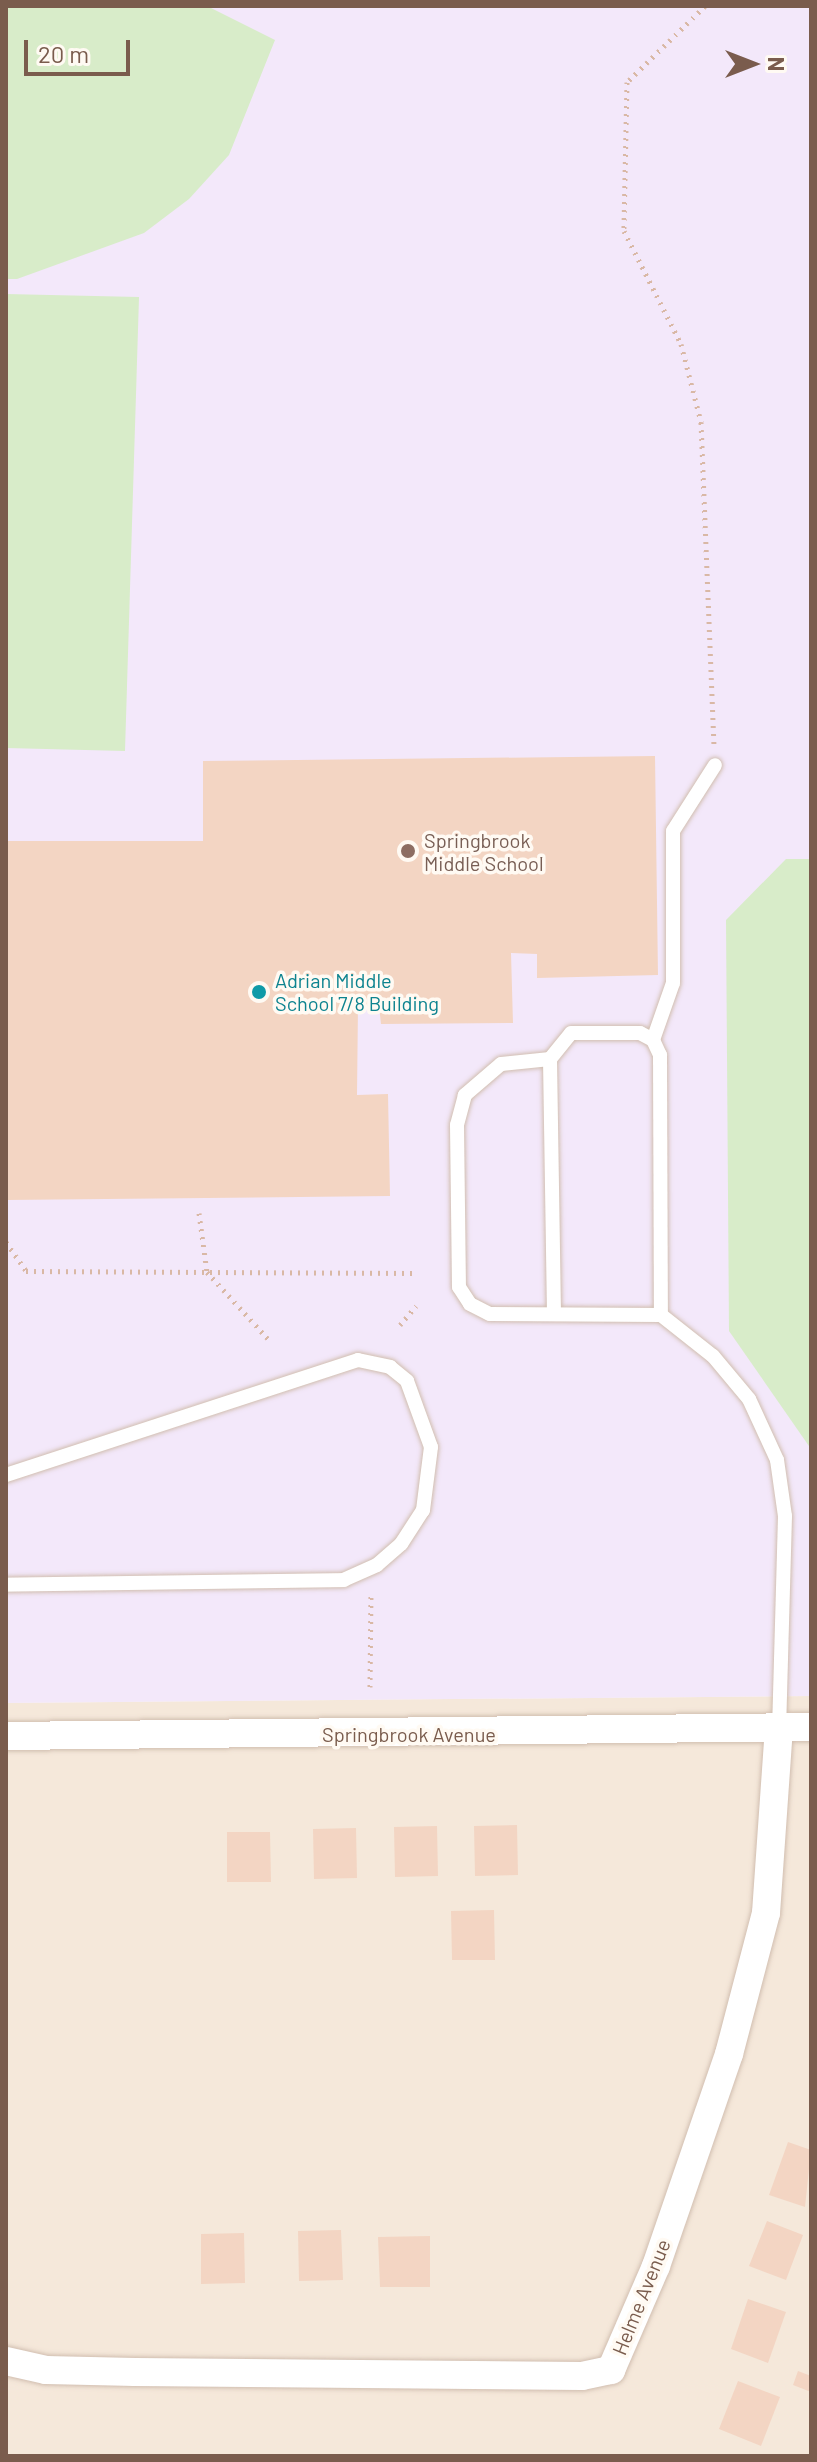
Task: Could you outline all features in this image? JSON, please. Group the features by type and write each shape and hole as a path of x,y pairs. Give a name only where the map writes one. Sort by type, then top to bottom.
{"street":[{"name":"Springbrook Avenue","path":"6,1736 811,1727"},
{"name":"Helme Avenue","path":"6,2361 46,2370 135,2372 582,2376 611,2370 656,2266 740,2013 766,1913 779,1728"}],"lane":[{"path":"653,1040 673,983 673,831 715,765"},
{"path":"554,1314 550,1059 571,1033 640,1033 653,1040 660,1055 661,1315"},
{"path":"550,1059 501,1064 465,1095 457,1125 455,1269 470,1304 490,1314 661,1315 713,1356 749,1399 777,1460 785,1516 779,1728"},
{"path":"6,1475 358,1360 390,1367 407,1381 431,1447 423,1510 401,1544 377,1565 344,1580 6,1585"}],"path":[{"path":"705,6 627,82 624,231 681,344 701,422 715,765"},
{"path":"199,1213 207,1272 271,1342"},
{"path":"6,1242 26,1271 415,1273"},
{"path":"400,1325 416,1306"},
{"path":"370,1687 371,1589"}],"shaded area":[{"name":"Springbrook Middle School","path":"6,6 811,6 811,1696 6,1703"},
{"path":"811,1696 811,2456 6,2456 6,1703"}],"green space":[{"path":"6,6 207,6 275,40 229,155 189,199 144,233 17,279 6,279"},
{"path":"6,294 139,297 125,751 6,748"},
{"path":"786,859 811,859 811,1449 729,1331 726,920"}],"building":[{"name":"Adrian Middle School 7/8 Building","path":"655,756 658,975 537,978 537,954 511,953 513,1023 381,1024 379,1006 358,1006 357,1095 388,1094 390,1196 6,1200 6,841 203,841 203,761"},
{"path":"517,1825 518,1875 475,1876 474,1826"},
{"path":"437,1826 438,1876 395,1877 394,1827"},
{"path":"356,1828 357,1878 314,1879 313,1829"},
{"path":"227,1832 270,1832 271,1882 227,1882"},
{"path":"494,1910 495,1960 452,1960 451,1911"},
{"path":"788,2142 811,2150 805,2207 769,2195"},
{"path":"767,2221 803,2235 786,2280 749,2266"},
{"path":"341,2230 343,2280 299,2281 298,2231"},
{"path":"244,2233 245,2283 201,2284 201,2234"},
{"path":"430,2236 430,2287 380,2287 378,2237"},
{"path":"748,2299 786,2312 768,2363 731,2349"},
{"path":"798,2371 811,2376 811,2392 793,2385"},
{"path":"738,2381 780,2397 761,2446 719,2429"}],"place":[{"name":"Springbrook Middle School","path":"408,851"},
{"name":"Adrian Middle School 7/8 Building","path":"259,992"}]}
